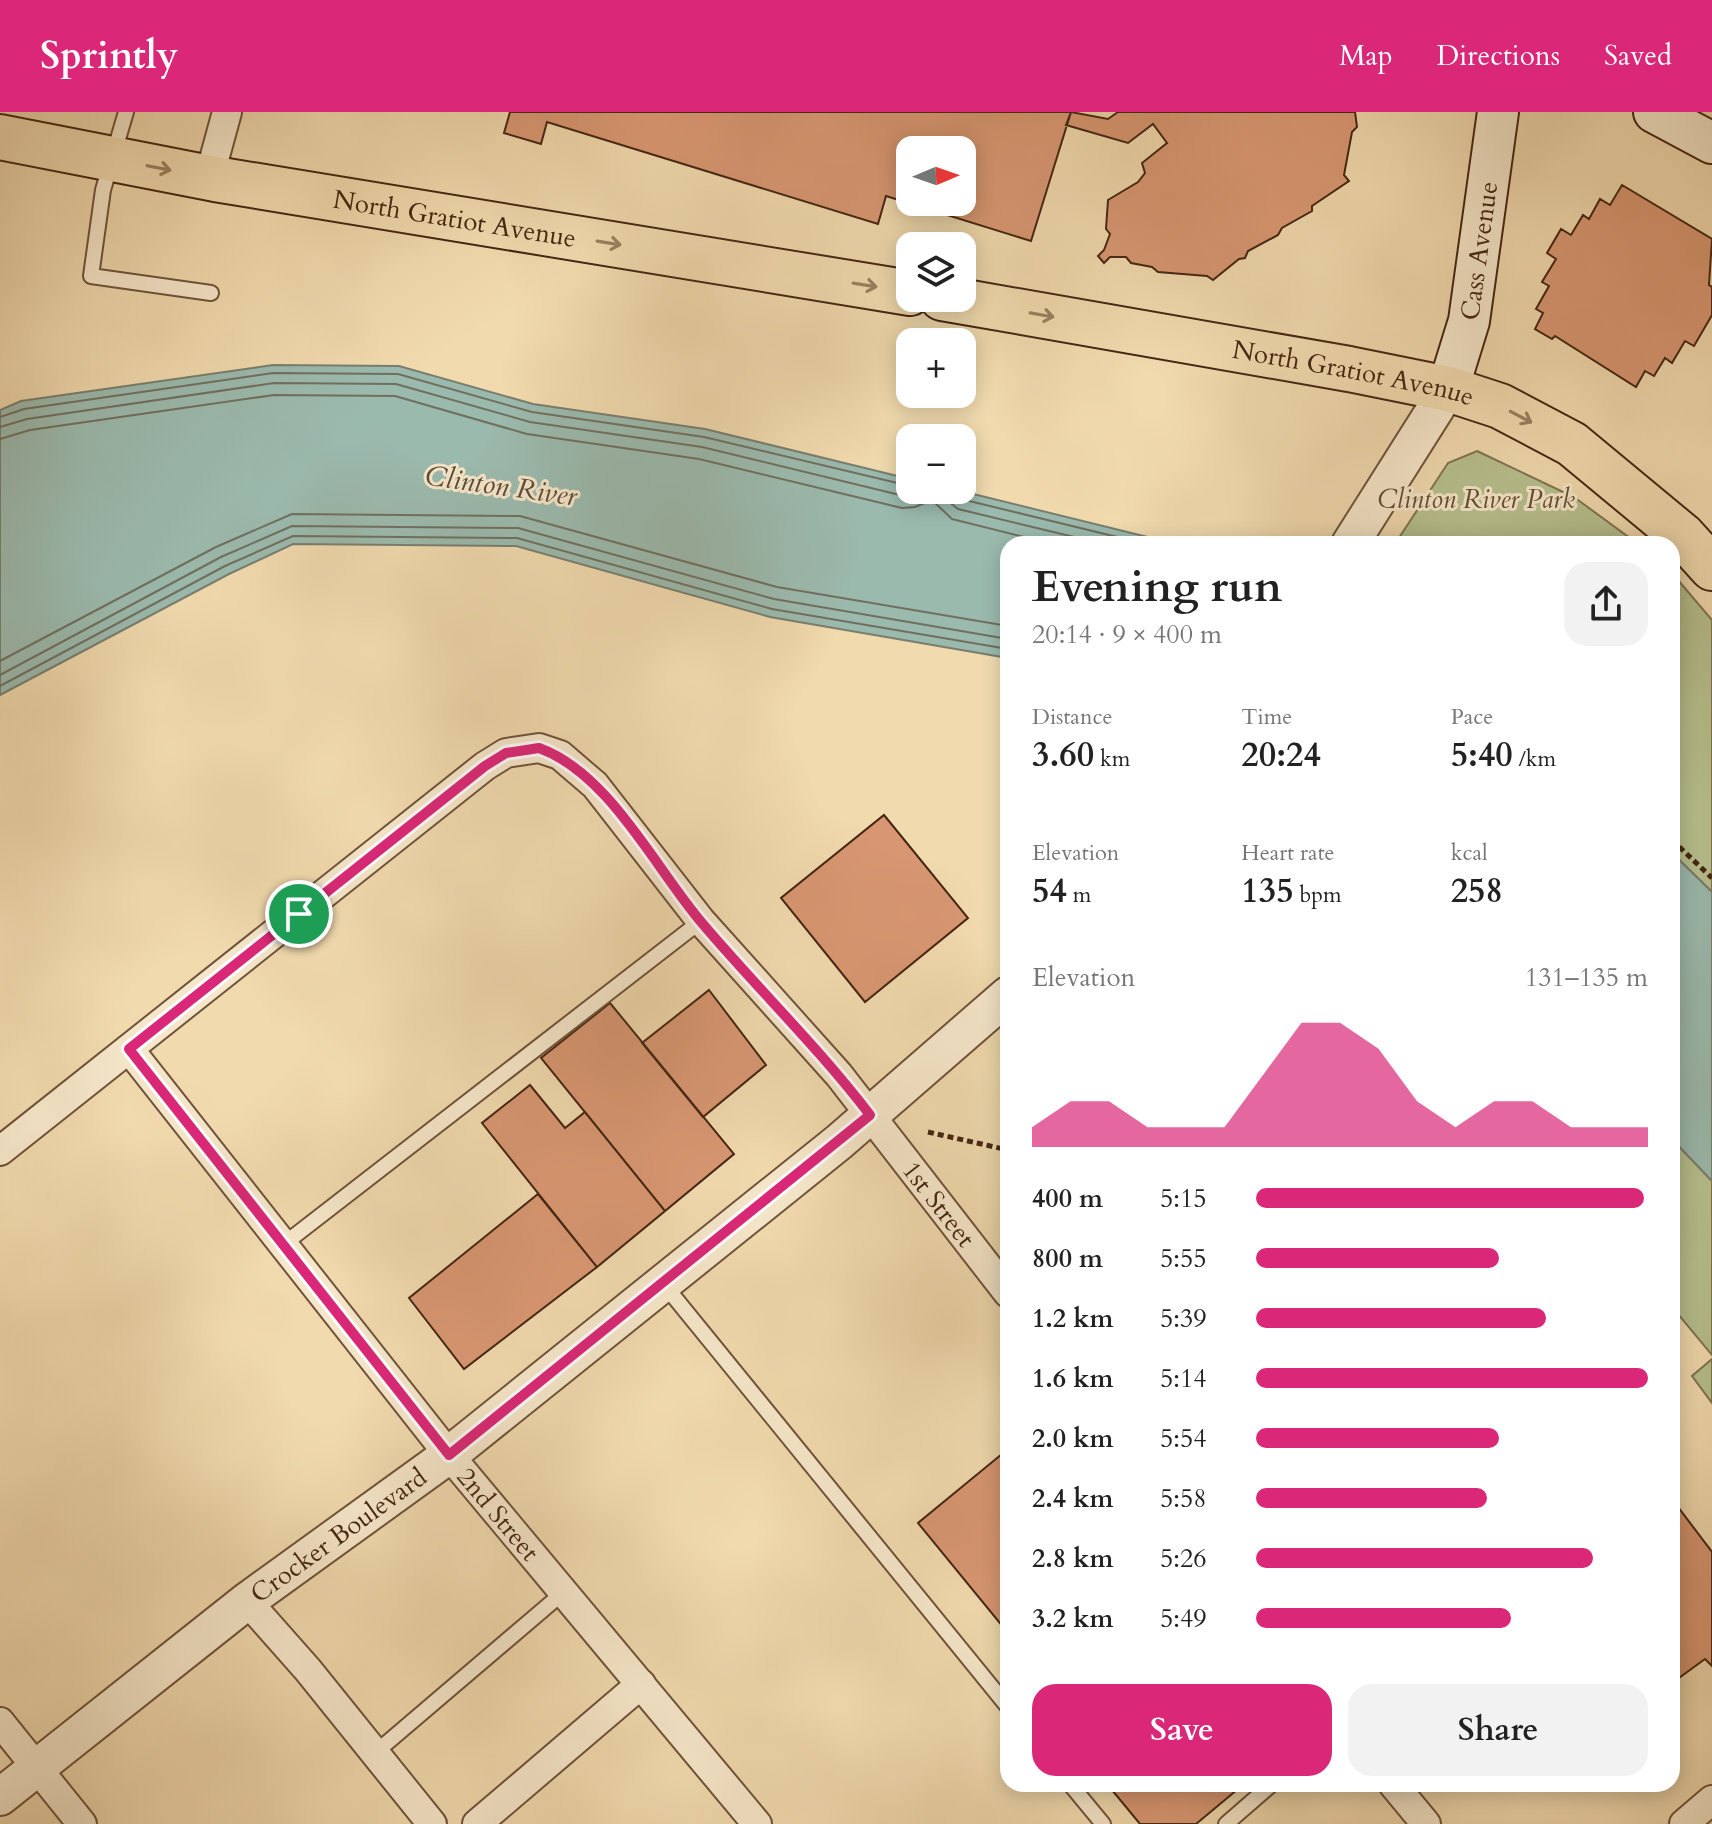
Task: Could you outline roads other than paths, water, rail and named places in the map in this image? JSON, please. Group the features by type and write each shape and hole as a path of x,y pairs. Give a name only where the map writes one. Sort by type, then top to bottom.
{"main road":[{"name":"Cass Avenue","path":"1448,389 1469,321 1498,112"},
{"path":"1654,112 1712,143"},
{"name":"North Gratiot Avenue","path":"5,133 209,178 896,291"},
{"name":"North Gratiot Avenue","path":"976,304 1448,389 1500,406 1572,444 1683,536 1712,568"}],"street":[{"path":"209,178 227,112"},
{"path":"1355,536 1448,389"},
{"name":"1st Street","path":"129,1049 485,766 506,753 539,748 560,755 595,785 701,921 839,1075 1000,1283"},
{"name":"Crocker Boulevard","path":"0,1797 247,1601 449,1455 870,1115 1000,1002"},
{"path":"0,1151 129,1049"},
{"name":"2nd Street","path":"129,1049 449,1455 757,1824"},
{"path":"247,1601 432,1824"},
{"path":"477,1824 641,1684"},
{"path":"0,1722 82,1824"},
{"path":"1400,1792 1426,1824"},
{"path":"1684,1824 1712,1800"}],"lane":[{"path":"126,112 103,190 91,276 211,293"},
{"path":"284,1244 701,921"},
{"path":"662,1282 1000,1697"},
{"path":"375,1753 565,1591"},
{"path":"1077,1792 1103,1824"},
{"path":"1226,1824 1263,1792"}],"water":[{"name":"Clinton River","path":"273,365 399,366 533,404 705,429 896,476 896,504 976,504 976,495 1144,536 1000,536 1000,657 770,617 516,546 293,544 229,574 0,695 0,410 21,401"},
{"path":"1680,861 1712,892 1712,1181 1680,1147"}],"park label":[{"name":"Clinton River Park","path":"1476,499"}]}
